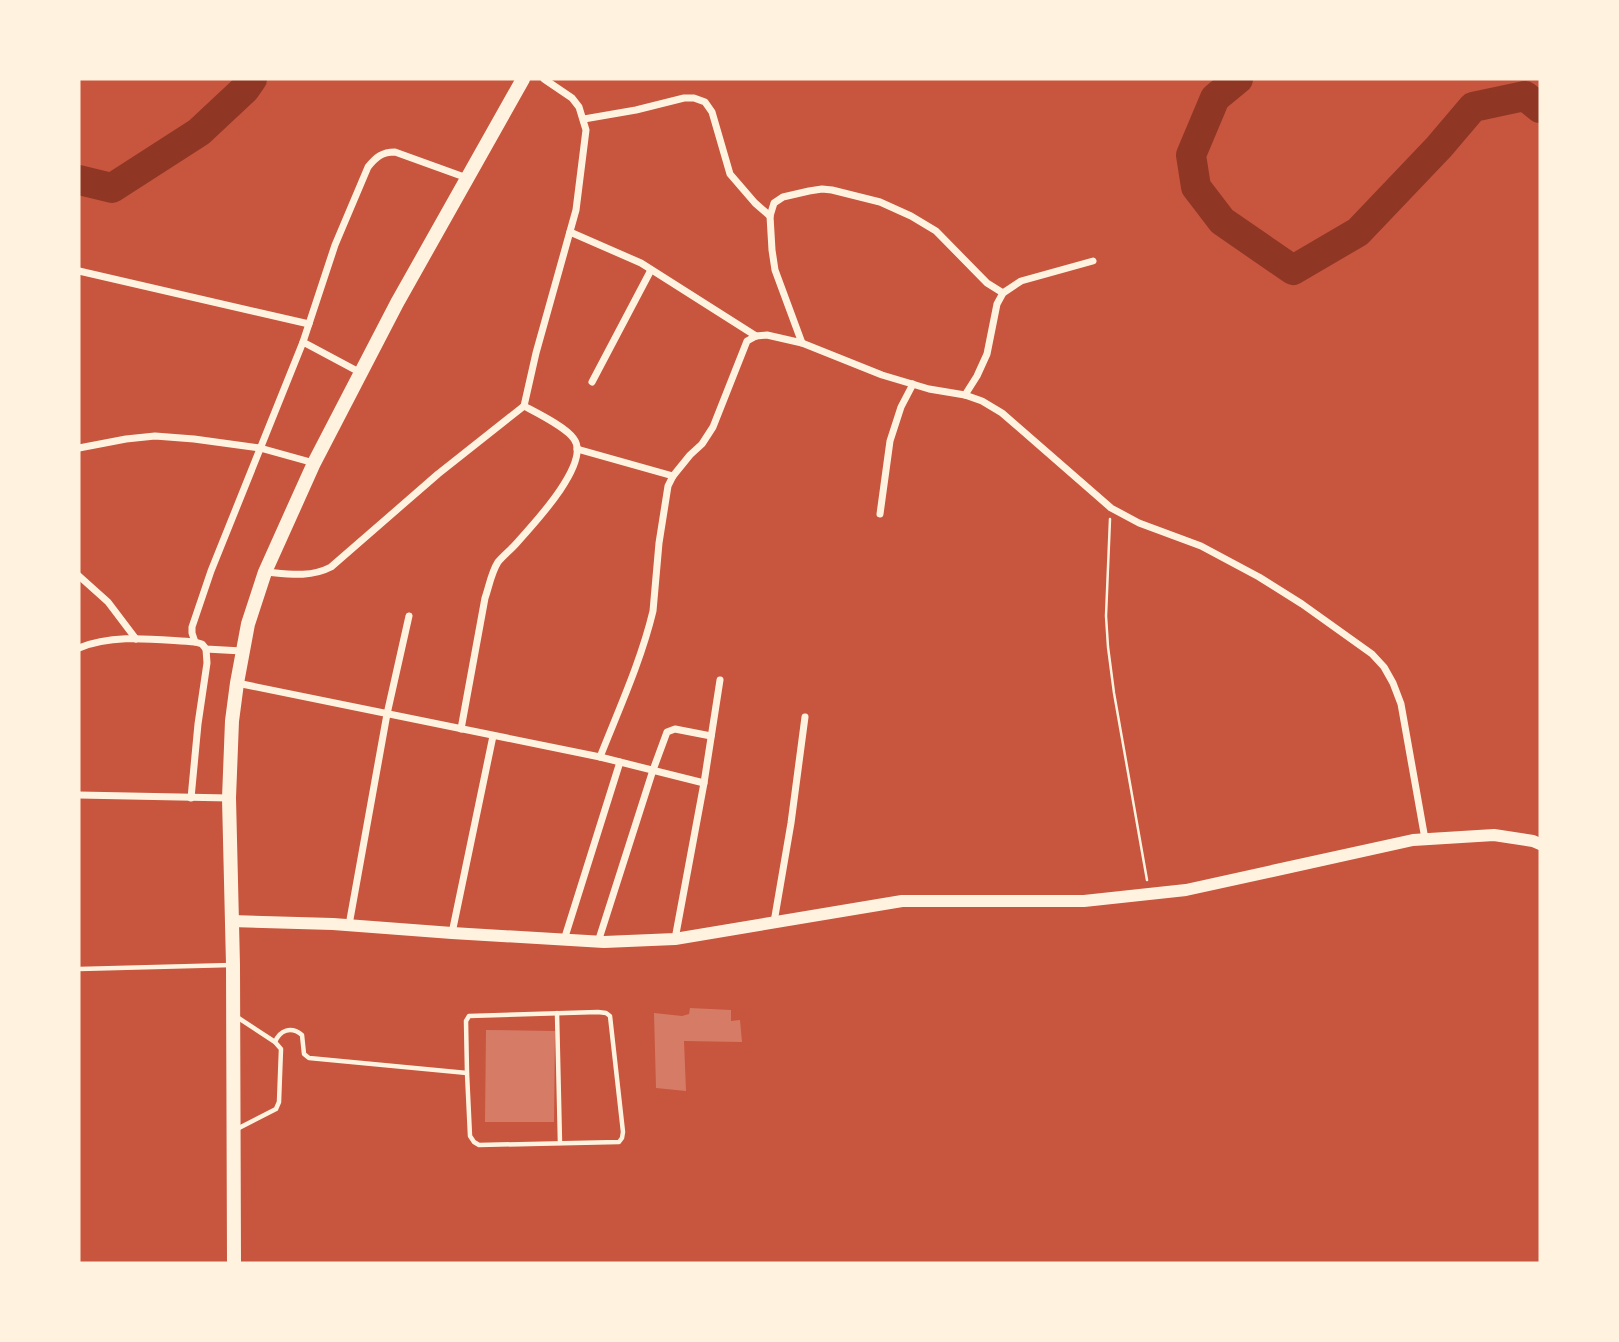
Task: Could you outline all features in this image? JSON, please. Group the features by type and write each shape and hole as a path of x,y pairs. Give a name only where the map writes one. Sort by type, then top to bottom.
{"main road":[{"path":"234,1263 233,965 229,798 232,721 237,683 255,601 265,572 314,463 360,373 523,79"}],"street":[{"path":"265,572 312,574 331,567 438,474 524,406 576,210 586,130 579,107 572,98 544,79"},
{"path":"584,119 684,98 705,102 712,112 730,174 769,216"},
{"path":"195,642 192,633 195,617 228,527 303,342 335,245 363,176 376,157 386,152 395,152 467,177"},
{"path":"802,344 775,270 769,216 777,200 809,191 832,190 880,202 911,216 936,231 987,282 1003,293"},
{"path":"570,232 641,263 756,336"},
{"path":"965,395 987,354 1003,293 1021,281 1093,261"},
{"path":"592,382 651,270"},
{"path":"79,271 309,324"},
{"path":"600,757 650,625 663,506 668,486 673,476 708,436 747,341 756,336 767,335 802,344 883,375 982,401 1002,413 1111,508 1139,523 1202,546 1259,577 1372,654 1384,667 1401,704 1425,839"},
{"path":"303,342 360,373"},
{"path":"880,514 890,442 901,407 913,384"},
{"path":"461,729 490,580 498,562 559,493 576,459 575,439 524,406"},
{"path":"79,448 155,436 260,448 314,463"},
{"path":"577,449 673,476"},
{"path":"79,576 108,602 136,639"},
{"path":"349,925 387,714 409,616"},
{"path":"79,649 99,642 136,639 195,642 206,649 191,798"},
{"path":"206,649 243,651"},
{"path":"675,939 720,680"},
{"path":"237,683 600,757 704,783"},
{"path":"774,922 805,717"},
{"path":"598,942 667,732 675,729 711,736"},
{"path":"452,933 493,736"},
{"path":"564,940 620,762"},
{"path":"79,795 229,798"},
{"path":"232,921 349,925 598,942 675,939 902,901 1084,901 1186,890 1413,840 1494,835 1540,844"}],"lane":[{"path":"79,969 233,965"},
{"path":"598,1012 606,1013 610,1017 622,1138 619,1142 479,1145 474,1142 470,1136 467,1073 466,1021 469,1016 557,1013 598,1012"},
{"path":"557,1013 560,1143"},
{"path":"233,1014 275,1042 281,1049 279,1102 275,1109 233,1131"},
{"path":"275,1042 283,1031 298,1032 302,1035 304,1054 309,1058 467,1073"}],"path":[{"path":"1111,508 1106,616 1108,647 1149,894"}],"building":[{"path":"690,1008 731,1010 731,1021 740,1020 742,1042 684,1041 686,1091 656,1088 654,1013 682,1016 689,1014"},
{"path":"486,1030 555,1031 554,1122 485,1122"}],"waterway":[{"path":"79,180 112,188 199,132 245,89 252,79"},
{"path":"1238,79 1215,98 1191,155 1196,187 1222,221 1293,270 1358,232 1473,107 1525,96 1540,108"}]}
